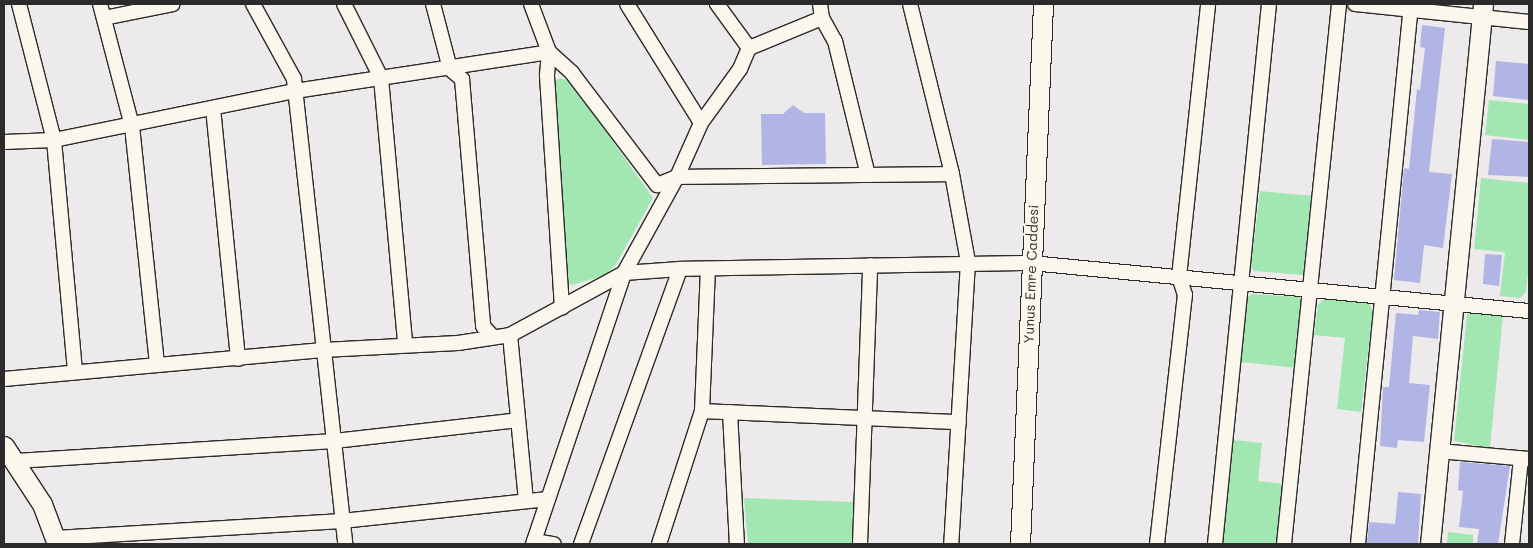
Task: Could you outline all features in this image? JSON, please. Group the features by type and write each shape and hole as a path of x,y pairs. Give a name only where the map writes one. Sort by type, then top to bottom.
{"street":[{"path":"19,4 54,140 75,372"},
{"path":"100,4 132,126 157,365"},
{"path":"104,18 173,4"},
{"path":"253,4 294,79 345,544"},
{"path":"344,4 381,78 405,344"},
{"path":"433,4 450,69 462,79 483,326 494,337"},
{"path":"531,4 549,52 547,76 562,308"},
{"path":"627,4 701,123"},
{"path":"717,4 750,48"},
{"path":"910,4 952,174 968,262 951,544"},
{"name":"Yunus Emre Caddesi","path":"1020,544 1043,4"},
{"path":"1157,544 1185,295 1179,277 1208,4"},
{"path":"1214,544 1268,4"},
{"path":"1284,544 1339,4"},
{"path":"1355,4 1483,10 1529,22"},
{"path":"1358,544 1411,8"},
{"path":"1430,544 1483,10"},
{"path":"554,544 533,543 624,273 677,177 701,123 740,69 750,48 821,11 835,41 868,176"},
{"path":"4,142 54,140 132,126 295,91 450,69 549,52"},
{"path":"549,52 572,73 657,185 677,177 952,174"},
{"path":"213,108 238,359"},
{"path":"4,380 323,350 405,344 458,343 510,335 624,273 680,269 968,262 1031,263 1529,311"},
{"path":"860,544 870,264"},
{"path":"659,544 702,411 708,268"},
{"path":"581,544 680,269"},
{"path":"510,335 526,500"},
{"path":"702,411 959,422"},
{"path":"730,412 737,544"},
{"path":"16,461 335,441 518,420"},
{"path":"4,446 16,461 42,504 56,541 342,521 548,499"},
{"path":"1439,451 1525,459 1512,544"}],"green space":[{"path":"560,78 571,82 653,198 615,266 605,275 572,285 567,281 553,83"},
{"path":"1489,100 1529,104 1529,140 1485,135"},
{"path":"1481,178 1529,183 1529,263 1526,292 1520,298 1500,296 1505,252 1474,249"},
{"path":"1260,191 1313,196 1307,271 1302,275 1254,271 1251,266"},
{"path":"1252,294 1299,297 1303,302 1297,368 1241,362 1247,298"},
{"path":"1324,299 1368,302 1373,310 1361,412 1337,409 1345,338 1314,335 1318,305"},
{"path":"1471,310 1503,314 1490,448 1454,441 1467,315"},
{"path":"1233,440 1262,443 1258,481 1285,484 1279,544 1222,544"},
{"path":"744,498 854,502 853,544 748,544"},
{"path":"1448,532 1473,535 1473,544 1447,544"}],"building":[{"path":"1422,25 1445,28 1429,172 1452,174 1443,248 1424,245 1420,283 1394,280 1404,168 1409,169 1417,89 1420,90 1425,48 1420,47"},
{"path":"1496,61 1529,64 1529,100 1493,96"},
{"path":"793,105 804,113 825,113 826,164 762,165 761,114 783,114"},
{"path":"1492,139 1529,142 1529,177 1488,175"},
{"path":"1485,254 1502,255 1499,286 1483,284"},
{"path":"1419,310 1440,312 1438,339 1413,336 1409,383 1430,385 1424,442 1398,440 1397,448 1380,446 1383,387 1389,387 1396,313 1418,315"},
{"path":"1460,462 1510,466 1498,544 1477,544 1479,529 1459,527 1463,491 1458,490"},
{"path":"1398,492 1421,494 1418,544 1367,544 1369,522 1395,524"}]}
